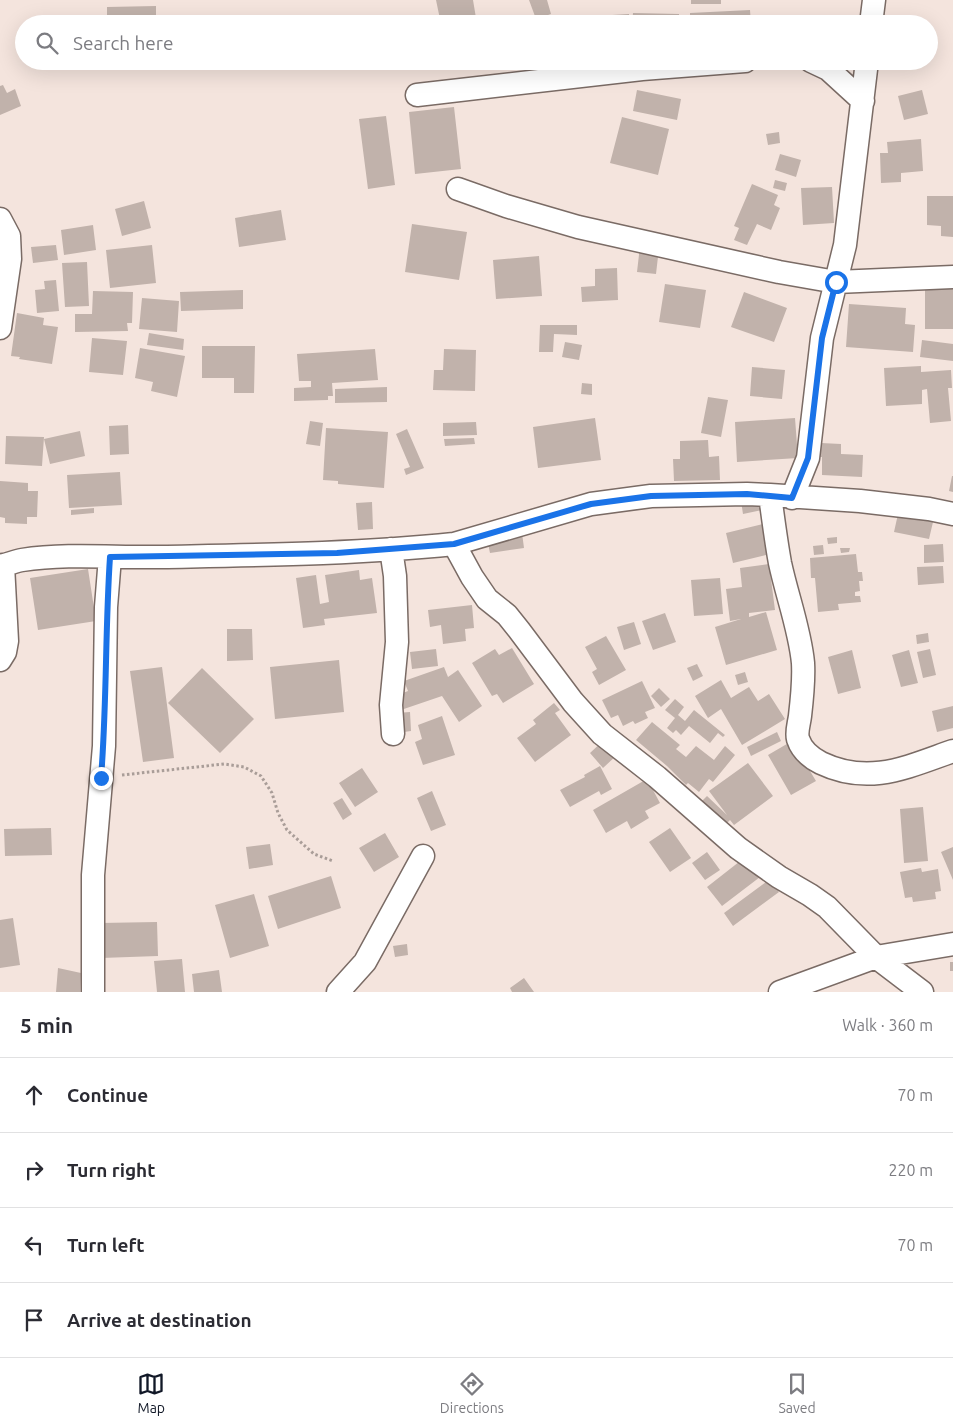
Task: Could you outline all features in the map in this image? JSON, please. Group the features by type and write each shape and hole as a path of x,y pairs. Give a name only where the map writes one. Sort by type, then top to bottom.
{"street":[{"path":"872,15 874,0"},
{"path":"416,95 633,70"},
{"path":"830,70 863,102"},
{"path":"866,70 845,244 822,338 809,452 781,496 780,562 803,664 798,738 810,757 855,774 873,774 953,751"},
{"path":"458,189 578,228 779,272 836,282 953,277"},
{"path":"0,219 10,238 10,259 0,328"},
{"path":"0,660 5,652 7,641 2,566 21,560 73,556 337,553 454,544 591,504 651,496 747,494 781,496 860,501 929,509 953,514"},
{"path":"454,544 472,577 488,599 507,615 520,630 573,702 602,734 657,777 738,848 779,877 827,907 876,957 922,992"},
{"path":"392,550 395,576 397,642 391,705 393,734"},
{"path":"93,992 93,875 104,736 106,607 110,557"},
{"path":"338,992 365,962 423,856"},
{"path":"780,992 876,957 953,944"}],"path":[{"path":"101,778 209,765 224,764 244,767 261,776 272,793 278,812 287,830 314,854 332,862"}],"building":[{"path":"436,0 473,0 476,15 439,15"},
{"path":"529,0 547,0 551,14 535,15"},
{"path":"691,0 721,0 721,4 691,4"},
{"path":"156,6 156,15 107,15 107,7"},
{"path":"750,10 750,15 690,15 690,13"},
{"path":"633,13 679,14 679,15 633,15"},
{"path":"3,85 7,93 15,89 21,106 0,115 0,86"},
{"path":"637,90 681,99 677,120 633,111"},
{"path":"922,90 928,114 904,120 898,96"},
{"path":"454,107 461,169 415,174 409,112"},
{"path":"386,116 395,185 368,189 359,119"},
{"path":"622,117 669,129 658,175 610,163"},
{"path":"779,132 780,143 768,145 766,134"},
{"path":"921,139 923,171 901,173 901,182 881,183 880,153 888,153 887,142"},
{"path":"780,154 801,160 796,177 775,170"},
{"path":"775,180 787,183 785,191 773,188"},
{"path":"752,184 778,195 774,205 780,208 771,230 757,224 747,245 734,240 739,228 734,226"},
{"path":"832,187 834,223 803,225 801,188"},
{"path":"927,196 953,196 953,237 941,236 941,226 927,225"},
{"path":"144,201 151,228 122,236 115,209"},
{"path":"281,210 286,240 239,247 235,218"},
{"path":"412,224 467,232 459,280 405,272"},
{"path":"93,225 96,250 64,255 61,230"},
{"path":"56,245 58,260 33,263 31,247"},
{"path":"152,245 156,283 110,288 106,250"},
{"path":"640,246 659,248 656,274 637,272"},
{"path":"539,256 542,296 496,299 493,260"},
{"path":"87,262 89,306 65,307 62,263"},
{"path":"617,268 618,300 582,302 581,287 595,286 595,269"},
{"path":"56,280 59,311 37,313 35,290 45,289 44,281"},
{"path":"665,284 706,290 700,328 659,322"},
{"path":"925,284 953,284 953,329 925,329"},
{"path":"243,290 243,309 181,311 180,292"},
{"path":"93,291 133,292 132,323 127,323 128,331 75,332 75,314 92,314"},
{"path":"744,292 787,308 774,342 731,327"},
{"path":"142,298 179,301 177,332 139,329"},
{"path":"849,304 906,308 905,324 915,325 913,352 846,347"},
{"path":"17,313 44,318 43,325 58,327 52,364 11,356"},
{"path":"540,325 577,325 577,335 554,334 553,352 539,352"},
{"path":"149,333 184,339 183,350 147,345"},
{"path":"92,338 127,341 123,375 89,372"},
{"path":"922,340 953,344 953,361 920,357"},
{"path":"565,342 582,345 579,360 562,357"},
{"path":"202,346 255,346 254,393 234,393 234,378 202,378"},
{"path":"140,348 185,356 177,397 151,391 153,382 135,378"},
{"path":"375,349 378,380 332,383 333,396 328,396 328,400 294,401 294,388 311,387 311,381 299,381 297,354"},
{"path":"444,349 476,350 475,391 433,390 434,370 443,370"},
{"path":"921,366 921,372 951,370 952,388 948,388 951,421 930,423 927,389 922,390 922,404 886,406 884,368"},
{"path":"752,367 785,370 782,399 750,396"},
{"path":"582,383 592,384 592,395 581,394"},
{"path":"387,387 387,402 335,403 335,389"},
{"path":"708,397 728,400 721,437 701,433"},
{"path":"595,418 601,460 538,468 533,427"},
{"path":"795,418 798,458 737,462 735,422"},
{"path":"310,421 323,423 320,446 306,444"},
{"path":"476,422 477,435 443,436 443,423"},
{"path":"128,425 129,454 110,455 109,426"},
{"path":"326,428 388,432 384,488 338,484 338,481 323,480"},
{"path":"407,429 424,468 406,475 404,469 410,467 396,434"},
{"path":"80,431 85,456 50,464 44,439"},
{"path":"6,436 44,437 42,466 5,464"},
{"path":"474,438 475,444 445,446 444,439"},
{"path":"708,440 709,457 719,456 720,480 674,481 673,459 680,459 680,441"},
{"path":"821,443 841,444 841,454 863,455 862,477 822,475"},
{"path":"120,472 122,505 69,508 67,475"},
{"path":"953,476 953,492 949,491"},
{"path":"0,481 28,483 28,491 38,491 37,517 27,517 27,524 5,523 5,518 0,517"},
{"path":"759,497 762,510 743,514 741,501"},
{"path":"372,502 373,529 358,530 356,503"},
{"path":"94,508 94,513 71,515 71,510"},
{"path":"898,514 933,522 929,539 894,532"},
{"path":"763,524 770,554 733,563 726,533"},
{"path":"522,533 524,548 490,553 487,539"},
{"path":"837,537 837,543 828,544 827,538"},
{"path":"943,544 944,562 924,563 924,545"},
{"path":"823,545 824,554 814,555 813,546"},
{"path":"840,548 850,548 849,552 841,553"},
{"path":"856,554 858,572 862,572 863,581 859,581 860,591 855,592 855,596 860,596 861,602 838,604 839,610 818,612 815,578 811,578 810,558"},
{"path":"769,564 775,610 749,613 749,617 766,612 777,650 726,665 715,627 741,619 730,621 726,589 742,587 740,568"},
{"path":"943,566 944,583 918,585 917,567"},
{"path":"88,569 96,621 38,630 30,578"},
{"path":"359,570 360,580 372,578 377,613 324,619 325,625 303,628 296,578 316,575 320,604 329,602 325,575"},
{"path":"720,578 723,614 694,616 691,580"},
{"path":"472,605 474,628 465,629 466,641 443,644 441,625 430,627 428,610"},
{"path":"665,613 676,642 653,650 642,621"},
{"path":"634,622 641,644 624,650 617,627"},
{"path":"227,629 252,629 253,660 227,661"},
{"path":"928,633 929,642 917,644 916,635"},
{"path":"606,636 626,670 599,685 592,672 597,669 585,647"},
{"path":"512,648 534,684 503,703 497,694 492,696 472,663 495,649 499,655"},
{"path":"436,649 438,666 412,669 410,652"},
{"path":"930,649 936,675 923,678 917,652"},
{"path":"852,650 861,688 838,694 828,657"},
{"path":"909,650 918,683 901,687 892,655"},
{"path":"339,660 344,712 275,719 270,667"},
{"path":"697,664 703,676 693,681 687,668"},
{"path":"162,667 174,758 143,762 130,671"},
{"path":"444,667 448,677 458,670 482,706 459,722 442,696 398,711 393,697 408,691 404,681"},
{"path":"202,668 254,719 220,753 168,703"},
{"path":"745,672 748,682 738,685 735,675"},
{"path":"721,680 731,698 749,687 758,701 769,694 785,719 742,745 721,709 708,718 695,696"},
{"path":"642,681 655,708 645,712 648,718 635,724 633,721 623,726 618,715 611,718 602,700"},
{"path":"659,688 670,699 661,707 651,696"},
{"path":"675,699 684,707 678,715 685,721 694,710 725,735 723,737 718,733 710,743 689,726 681,735 676,730 673,733 667,728 675,718 665,710"},
{"path":"554,703 560,710 555,713 571,735 535,762 517,738 536,724 533,720"},
{"path":"953,706 953,728 937,732 932,711"},
{"path":"410,712 411,731 397,733 396,713"},
{"path":"442,716 455,755 423,765 415,742 422,739 418,725"},
{"path":"652,722 680,745 676,749 686,757 696,746 714,760 725,746 735,755 713,782 709,779 699,792 688,783 686,785 636,740"},
{"path":"777,732 781,741 751,756 747,747"},
{"path":"604,740 618,754 603,768 590,753"},
{"path":"792,741 816,781 791,795 768,755"},
{"path":"748,763 773,796 734,825 730,820 722,828 699,804 707,796 727,815 709,791"},
{"path":"600,766 612,789 601,795 599,791 570,807 560,790 585,777 584,775"},
{"path":"362,768 378,792 355,807 339,783"},
{"path":"647,779 660,803 645,811 649,818 631,829 627,821 606,833 593,810"},
{"path":"432,791 446,825 431,831 417,798"},
{"path":"342,798 352,814 343,820 333,803"},
{"path":"923,807 928,861 904,863 900,809"},
{"path":"51,828 52,855 5,856 4,829"},
{"path":"670,828 691,858 670,872 649,842"},
{"path":"385,833 399,857 374,872 359,848"},
{"path":"270,844 273,865 249,869 246,847"},
{"path":"953,847 953,880 941,852"},
{"path":"707,852 720,870 705,880 692,863"},
{"path":"744,858 760,877 722,906 707,887"},
{"path":"921,868 922,872 938,869 941,891 935,892 936,899 913,902 912,897 905,898 900,872"},
{"path":"331,876 341,908 278,929 268,896"},
{"path":"770,879 779,892 733,926 724,913"},
{"path":"254,894 269,946 230,958 215,905"},
{"path":"13,918 20,965 0,968 0,920"},
{"path":"157,922 158,956 101,958 100,923"},
{"path":"407,944 408,955 395,957 393,946"},
{"path":"182,959 185,992 157,992 154,961"},
{"path":"950,962 953,962 953,971 950,971"},
{"path":"58,968 81,973 80,992 56,992"},
{"path":"219,970 222,992 194,992 192,974"},
{"path":"524,978 534,992 512,992 510,988"}],"route":[{"path":"101,778 104,746 106,607 110,557 337,553 436,546 454,544 591,504 651,496 747,494 792,498 808,458 822,338 836,282"}]}
